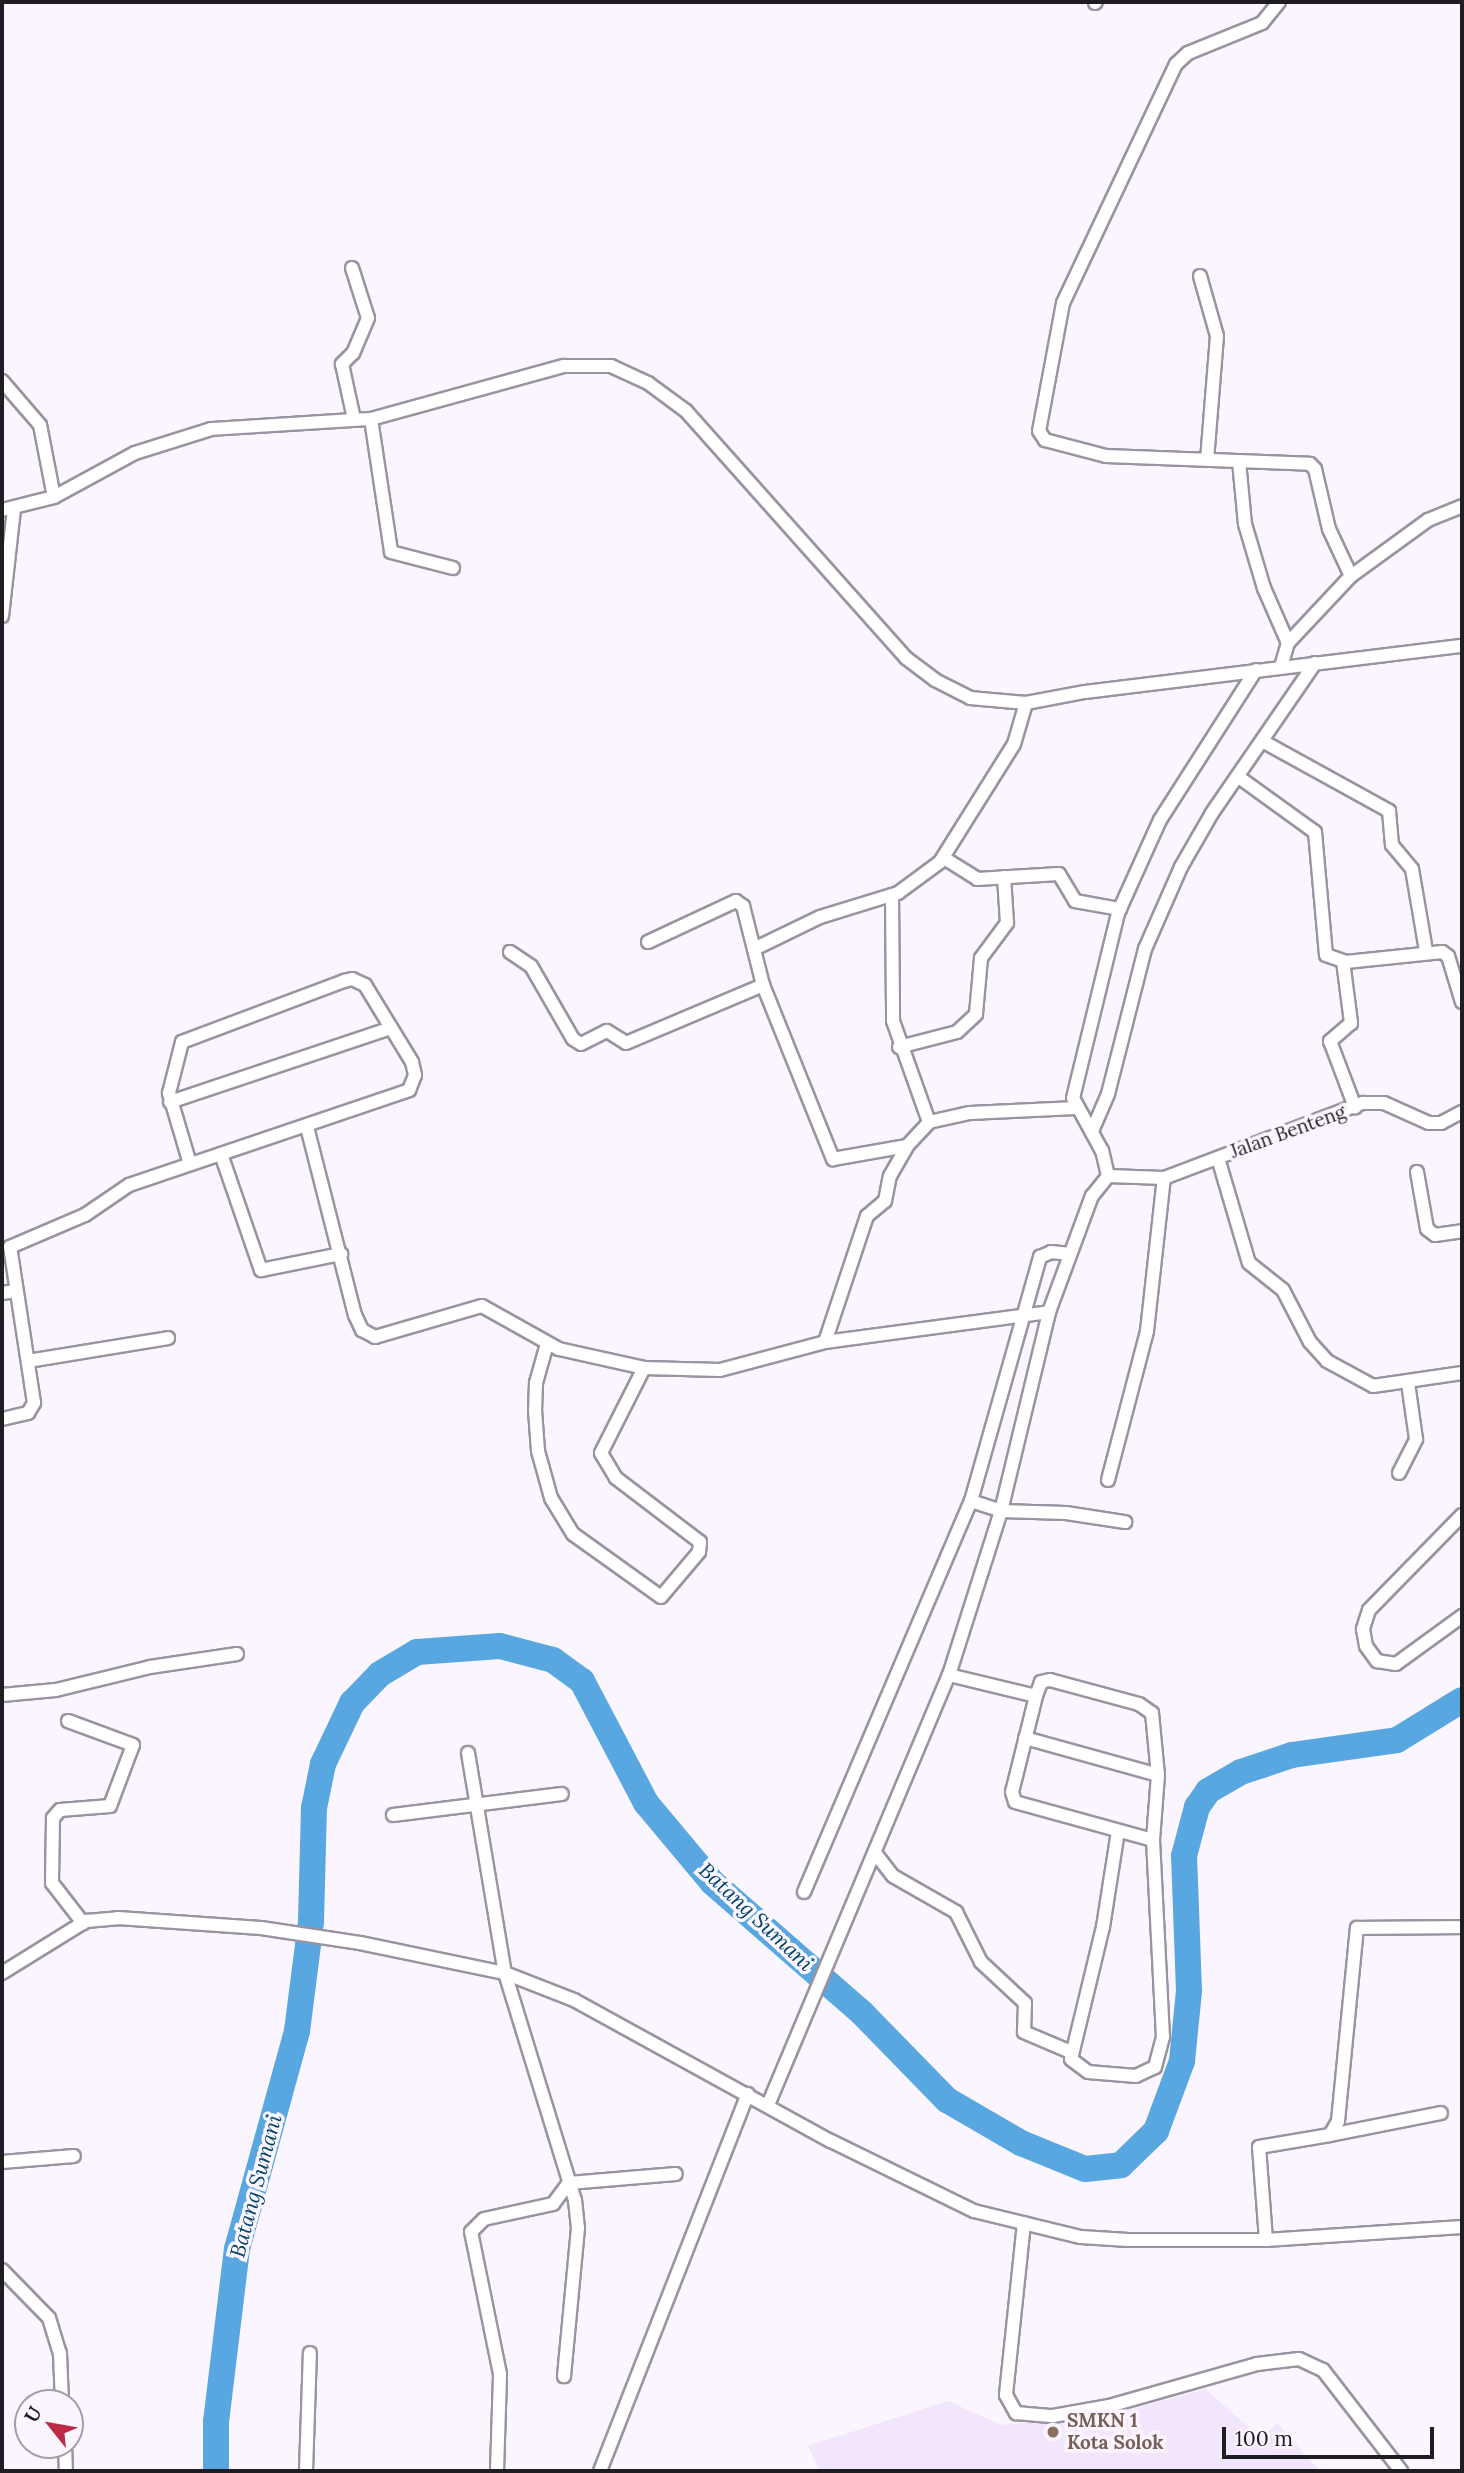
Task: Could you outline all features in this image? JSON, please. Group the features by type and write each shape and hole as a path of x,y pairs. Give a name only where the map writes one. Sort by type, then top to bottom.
{"street":[{"path":"1279,2 1262,23 1188,53 1176,64 1156,113 1127,162 1063,303 1039,425 1045,440 1057,441 1091,453 1313,466 1329,529 1351,576"},
{"path":"352,268 368,317 353,353 342,364 354,419"},
{"path":"1200,276 1217,336 1207,460"},
{"path":"2,616 8,510 54,497 135,453 211,429 371,419 564,366 611,366 648,383 686,411 906,658 935,680 970,698 1026,703 1256,670 1462,646"},
{"path":"2,381 40,425 54,497"},
{"path":"371,419 391,552 453,568"},
{"path":"1239,461 1245,524 1264,588 1288,643"},
{"path":"1281,667 1288,643 1351,576 1428,520 1462,506"},
{"path":"1092,1131 1108,1094 1145,949 1181,867 1212,813 1240,778 1315,663"},
{"path":"768,2105 860,1892 949,1675 1001,1511 1049,1312 1092,1196 1108,1176 1092,1131 1076,1108 1077,1074 1120,909 1160,820 1256,670"},
{"path":"754,949 828,914 892,895 944,858 1014,744 1026,703"},
{"path":"1264,742 1389,811 1392,845 1412,870 1426,951"},
{"path":"1240,778 1315,832 1325,953 1343,961 1426,951 1448,956 1462,1002"},
{"path":"944,858 972,878 1059,874 1074,901 1120,909"},
{"path":"899,1047 957,1032 976,1014 981,958 1007,923 1004,877"},
{"path":"892,895 892,1012 899,1047 929,1122"},
{"path":"648,942 736,901 743,906 763,985 830,1156 844,1160 907,1146"},
{"path":"510,952 531,966 577,1043 607,1031 626,1044 763,985"},
{"path":"1343,961 1351,1023 1330,1041 1356,1107"},
{"path":"2,1419 34,1408 10,1247 85,1215 129,1185 307,1127 409,1090 415,1075 412,1062 365,985 352,979 344,981 182,1041 170,1102 190,1164"},
{"path":"170,1102 391,1028"},
{"name":"Jalan Benteng","path":"1108,1176 1164,1178 1356,1107 1384,1103 1429,1124 1441,1123 1462,1112"},
{"path":"825,1342 867,1216 885,1201 890,1176 907,1146 929,1122 970,1113 1076,1108"},
{"path":"307,1127 355,1315 368,1335 383,1336 482,1306 547,1344 644,1368 720,1370 825,1342 1023,1313 1049,1312"},
{"path":"221,1154 261,1270 341,1254"},
{"path":"1218,1158 1244,1255 1254,1268 1283,1290 1319,1354 1373,1385 1408,1383 1462,1373"},
{"path":"1417,1172 1427,1228 1435,1235 1462,1231"},
{"path":"1108,1480 1147,1331 1164,1178"},
{"path":"804,1892 971,1501 1023,1313 1044,1253 1070,1254"},
{"path":"2,1293 16,1291"},
{"path":"28,1361 168,1338"},
{"path":"547,1344 536,1383 535,1410 538,1451 551,1498 573,1534 661,1597 699,1552 700,1542 616,1478 601,1452 644,1368"},
{"path":"1399,1473 1416,1439 1408,1383"},
{"path":"971,1501 1001,1511 1066,1513 1125,1522"},
{"path":"1462,1515 1369,1610 1364,1640 1377,1661 1396,1664 1462,1616"},
{"path":"2,1695 56,1690 150,1667 237,1654"},
{"path":"949,1675 1036,1696"},
{"path":"1118,1831 1103,1927 1072,2052 1074,2064 1088,2072 1144,2075 1159,2061 1163,2037 1153,1840 1158,1775 1155,1724 1144,1706 1050,1679 1041,1682 1012,1792 1015,1802 1153,1840"},
{"path":"68,1721 134,1745 110,1805 60,1810 53,1818 52,1883 83,1923"},
{"path":"1025,1738 1158,1775"},
{"path":"468,1753 480,1805 505,1973 542,2081 578,2228 564,2376"},
{"path":"393,1815 562,1794"},
{"path":"875,1853 893,1876 956,1912 982,1962 1027,2006 1024,2032 1072,2052"},
{"path":"2,1973 83,1923 118,1918 261,1928 360,1942 505,1973 574,2000 918,2186 974,2211 1081,2236 1128,2240 1266,2240 1462,2227"},
{"path":"1330,2135 1339,2117 1357,1928 1462,1927"},
{"path":"600,2471 748,2094"},
{"path":"1266,2240 1256,2151 1264,2145 1441,2113"},
{"path":"2,2162 74,2156"},
{"path":"497,2471 500,2374 471,2232 484,2219 553,2204 569,2183 676,2174"},
{"path":"1024,2223 1006,2395 1016,2413 1053,2416 1109,2406 1257,2364 1299,2359 1323,2370 1401,2471"},
{"path":"2,2270 49,2318 56,2334 61,2389"},
{"path":"306,2471 310,2353"}],"shaded area":[{"name":"SMKN 1 Kota Solok","path":"1205,2389 1261,2438 1277,2423 1320,2471 820,2471 808,2446 948,2401 1001,2425 1108,2416"}],"waterway":[{"name":"Batang Sumani","path":"216,2471 216,2422 237,2249 297,2031 311,1921 314,1808 323,1764 352,1703 380,1674 417,1652 500,1646 553,1660 582,1681 646,1803 713,1883 863,2014 947,2100 1021,2143 1085,2169 1121,2165 1156,2131 1182,2061 1189,1991 1184,1856 1197,1807 1208,1791 1241,1772 1292,1755 1397,1740 1462,1700"}],"place":[{"name":"SMKN 1 Kota Solok","path":"1053,2432"}]}
